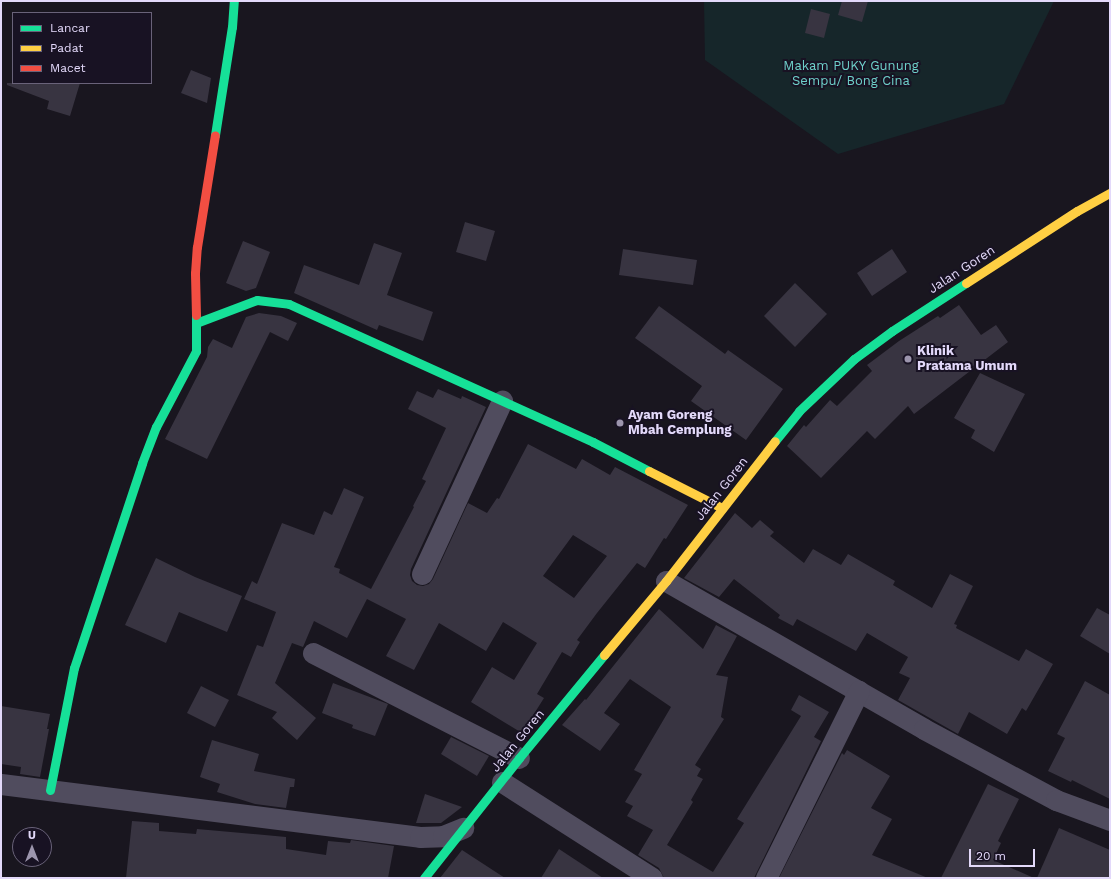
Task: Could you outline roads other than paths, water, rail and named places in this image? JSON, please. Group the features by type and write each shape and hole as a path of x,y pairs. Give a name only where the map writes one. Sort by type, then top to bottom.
{"street":[{"path":"50,790 74,668 150,442 196,351 195,273 197,247 232,27 234,1"},
{"name":"Jalan Goren","path":"427,875 463,828 502,782 519,758 666,581 722,508 800,411 854,359 892,331 1077,211 1110,193"},
{"path":"196,323 257,300 289,304 593,442 722,508"},
{"path":"422,574 502,401"},
{"path":"666,581 906,719 1056,800 1110,820"},
{"path":"313,653 519,758"},
{"path":"766,878 859,691"},
{"path":"502,782 652,878"},
{"path":"1,784 420,837 443,836 463,828"},
{"path":"420,837 428,842 432,850 427,875"}],"place":[{"name":"Klinik Pratama Umum","path":"908,359"},
{"name":"Ayam Goreng Mbah Cemplung","path":"620,423"}],"park label":[{"name":"Makam PUKY Gunung Sempu/ Bong Cina","path":"851,74"}]}
